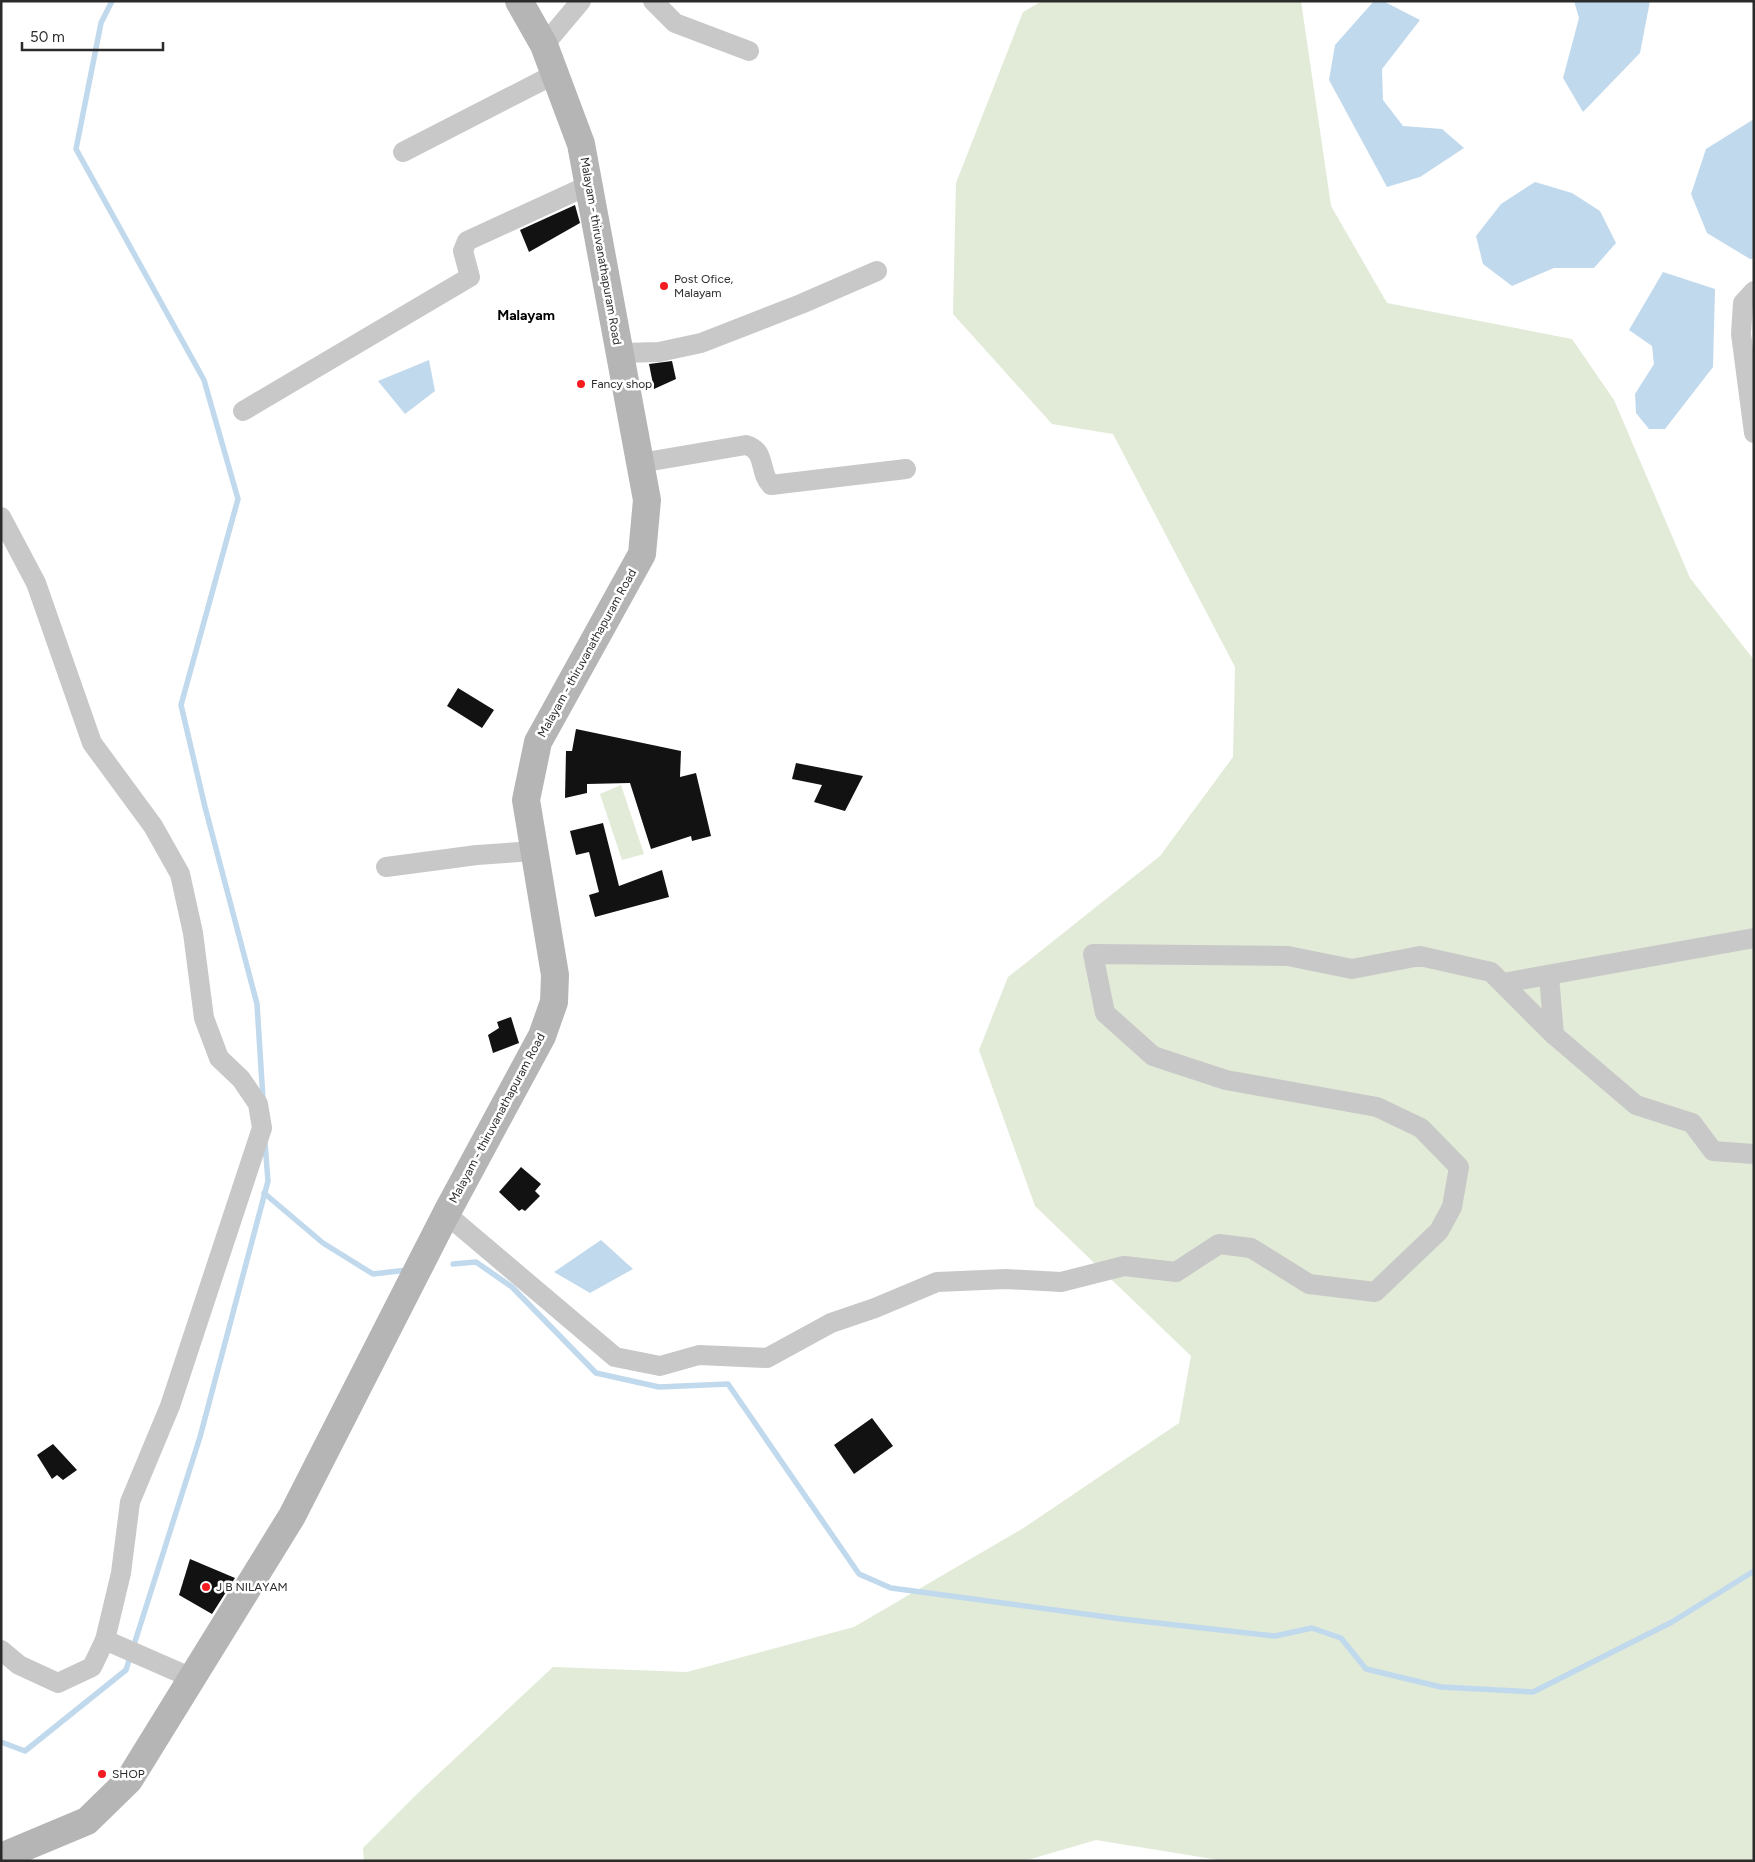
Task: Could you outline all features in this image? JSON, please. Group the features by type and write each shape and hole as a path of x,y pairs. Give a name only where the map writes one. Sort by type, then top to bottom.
{"main road":[{"name":"Malayam - thiruvanathapuram Road","path":"1,1857 87,1821 129,1780 292,1516 446,1214 542,1036 554,1002 555,975 526,800 538,742 642,554 647,500 581,144 544,45 519,1"}],"street":[{"path":"544,45 581,1"},
{"path":"653,1 675,23 749,51"},
{"path":"402,152 555,74"},
{"path":"243,411 470,277 463,251 467,241 589,185"},
{"path":"620,353 659,352 701,343 801,304 877,271"},
{"path":"1754,291 1743,303 1741,334 1754,433"},
{"path":"640,462 746,445 755,448 760,454 765,479 771,485 906,469"},
{"path":"1,517 36,583 92,743 153,826 180,874 193,933 204,1018 219,1058 241,1079 258,1104 262,1128 170,1406 130,1502 113,1644 92,1667 58,1683 19,1665 1,1650"},
{"path":"386,868 476,855 534,851"},
{"path":"1503,984 1754,938"},
{"path":"446,1214 615,1356 660,1366 699,1355 767,1358 831,1323 875,1308 937,1282 1006,1279 1061,1282 1124,1266 1176,1272 1219,1244 1252,1248 1309,1284 1375,1292 1439,1231 1452,1207 1459,1167 1421,1128 1377,1106 1226,1080 1153,1056 1105,1013 1093,954 1288,956 1352,969 1420,956 1491,972 1554,1035 1636,1105 1692,1123 1713,1151 1754,1154"},
{"path":"1549,976 1554,1035"},
{"path":"113,1644 192,1678"}],"green space":[{"path":"1042,1 1301,1 1331,206 1387,303 1572,339 1614,400 1690,578 1754,660 1754,1861 1225,1861 1096,1840 1024,1861 364,1861 363,1848 418,1793 553,1667 687,1672 854,1627 1022,1529 1179,1423 1191,1356 1035,1206 979,1050 1008,977 1160,856 1233,757 1235,667 1113,434 1052,424 953,314 956,183 1023,12"},
{"path":"621,785 644,854 622,860 600,794"}],"water":[{"path":"1374,1 1383,1 1420,20 1382,69 1383,100 1403,126 1442,129 1464,148 1420,177 1387,187 1329,80 1335,45"},
{"path":"1574,1 1650,1 1640,53 1583,112 1563,78 1579,18"},
{"path":"1754,119 1754,259 1750,259 1707,233 1691,194 1706,149"},
{"path":"1535,182 1572,193 1600,211 1616,243 1594,268 1554,268 1512,286 1483,264 1476,236 1501,204"},
{"path":"1663,272 1715,289 1713,367 1665,429 1649,429 1636,413 1635,394 1654,364 1652,346 1629,330"},
{"path":"429,360 435,391 405,414 378,381"},
{"path":"601,1240 633,1269 590,1293 554,1272"}],"building":[{"path":"575,205 580,223 529,252 520,230"},
{"path":"672,361 676,379 654,389 649,364"},
{"path":"458,688 494,710 482,728 447,706"},
{"path":"576,729 681,751 680,777 696,773 711,836 692,841 691,836 651,849 630,783 587,784 587,793 565,798 566,751 572,751"},
{"path":"796,763 863,776 845,811 814,802 822,785 792,779"},
{"path":"603,823 619,886 662,870 669,897 595,917 589,895 599,892 589,852 576,855 570,831"},
{"path":"511,1017 519,1043 493,1053 488,1035 499,1028 497,1022"},
{"path":"521,1167 541,1184 535,1191 540,1196 525,1211 522,1209 519,1211 499,1192"},
{"path":"872,1418 893,1446 854,1474 834,1445"},
{"path":"53,1444 77,1470 63,1480 57,1475 52,1479 37,1455"},
{"name":"J B NILAYAM","path":"190,1559 235,1578 212,1614 179,1595"}],"waterway":[{"path":"112,1 101,23 76,149 204,380 238,499 181,705 205,807 257,1004 263,1099"},
{"path":"1,1742 25,1751 126,1670 200,1437 268,1181 265,1143"},
{"path":"264,1193 323,1243 373,1274 407,1270"},
{"path":"453,1264 476,1262 512,1287 596,1373 659,1387 728,1384 859,1574 891,1588 1122,1619 1275,1636 1312,1628 1341,1638 1366,1669 1441,1687 1533,1692 1672,1622 1754,1571"}],"place":[{"name":"Post Ofice, Malayam","path":"664,286"},
{"name":"Fancy shop","path":"581,384"},
{"name":"J B NILAYAM","path":"206,1587"},
{"name":"SHOP","path":"102,1774"}],"district":[{"name":"Malayam","path":"526,315"}]}
